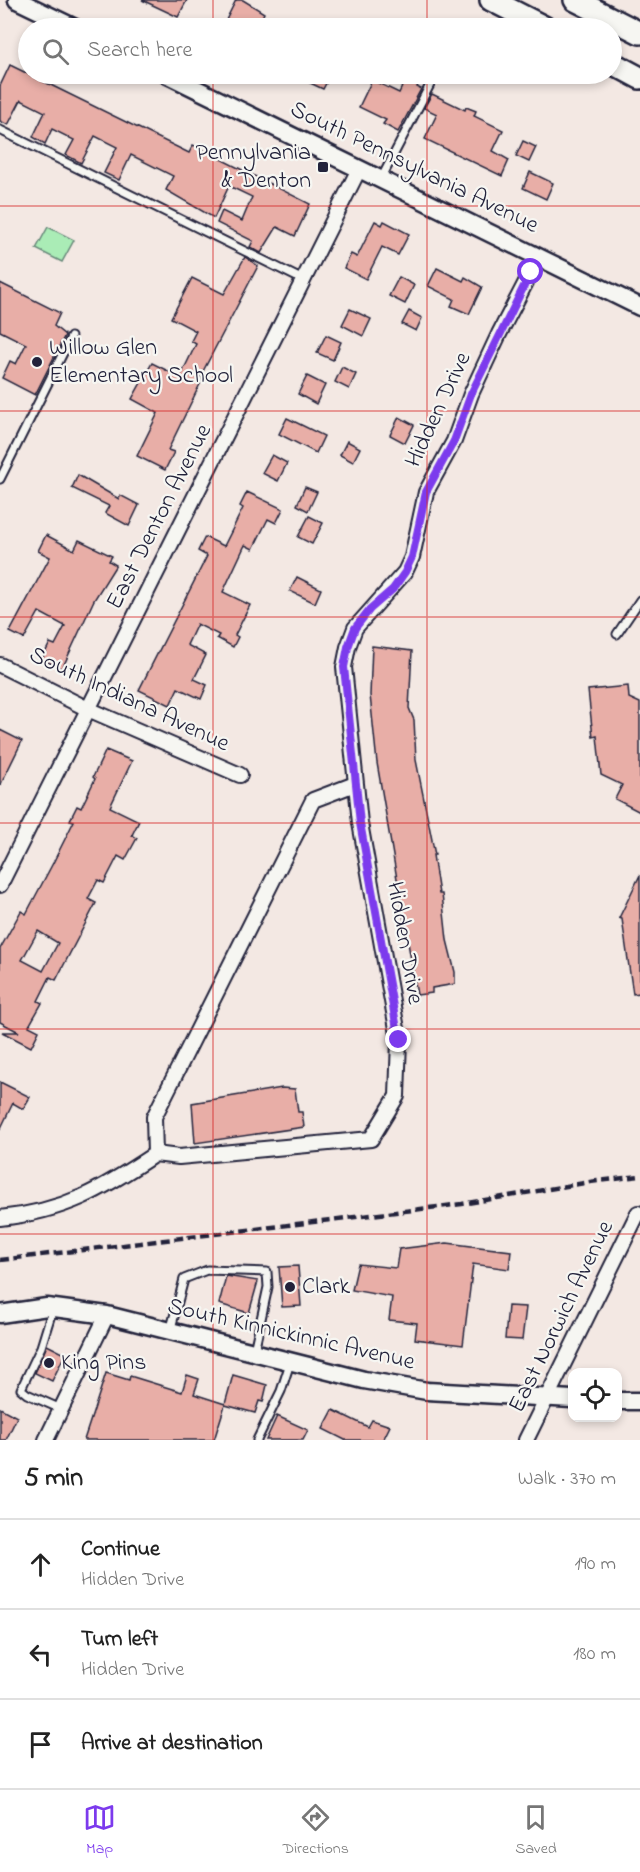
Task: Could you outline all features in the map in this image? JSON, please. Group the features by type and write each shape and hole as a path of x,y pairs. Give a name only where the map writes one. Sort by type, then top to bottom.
{"main road":[{"path":"491,0 526,18"},
{"path":"576,0 611,18"},
{"path":"606,0 640,17"},
{"path":"622,24 640,33"},
{"path":"622,68 640,78"}],"street":[{"path":"23,1 56,18"},
{"name":"South Pennsylvania Avenue","path":"186,84 640,306"},
{"name":"East Denton Avenue","path":"0,885 359,169"},
{"name":"Hidden Drive","path":"155,1154 179,1157 371,1139 397,1096 399,1040 360,823 344,667 355,628 370,609 393,589 405,572 412,557 426,492 454,441 471,394 494,344 539,257"},
{"name":"South Indiana Avenue","path":"0,665 88,709 240,775"},
{"path":"0,1218 37,1214 100,1191 155,1154 154,1117 313,800 355,784"},
{"name":"East Norwich Avenue","path":"526,1440 639,1213"},
{"name":"South Kinnickinnic Avenue","path":"0,1314 52,1308 107,1315 364,1380 427,1391 568,1399"},
{"path":"46,1440 107,1315"},
{"path":"622,1401 640,1401"}],"lane":[{"path":"381,179 430,84"},
{"path":"0,130 303,280"},
{"path":"0,479 4,463 71,337"},
{"path":"617,634 640,600"},
{"path":"170,1332 184,1279 207,1270 232,1269 267,1272 268,1287 254,1353"},
{"path":"52,1308 40,1347 21,1389 61,1409"},
{"path":"257,1440 281,1391 290,1363"}],"green space":[{"path":"48,227 74,240 62,262 36,249"}],"building":[{"path":"142,0 187,0 178,17"},
{"path":"236,0 243,0 264,13 262,18 227,18"},
{"path":"10,65 18,69 18,84 49,84 189,153 193,145 310,204 295,236 277,227 261,253 250,247 253,241 217,223 222,211 242,221 252,197 229,186 214,218 166,190 173,176 131,155 119,180 104,173 117,147 95,136 81,163 66,155 74,140 52,129 45,144 33,137 45,112 21,100 8,125 0,121 0,86"},
{"path":"312,84 326,84 323,89"},
{"path":"370,84 380,84 399,93 403,84 419,84 417,87 421,89 398,132 383,124 386,120 359,107"},
{"path":"432,94 465,110 466,107 476,111 474,116 503,130 493,151 509,160 502,176 425,139 437,114 424,108"},
{"path":"523,141 536,147 529,162 516,156"},
{"path":"530,172 553,183 546,199 523,188"},
{"path":"375,221 382,225 384,221 409,234 398,255 382,247 366,279 344,268 351,254 357,257"},
{"path":"245,257 258,266 200,377 203,378 168,450 174,452 165,470 137,456 158,413 132,399 152,363 176,375 178,371 182,373 196,344 191,341 196,331 171,318 192,278 224,294"},
{"path":"437,268 463,281 465,277 482,287 469,314 451,306 454,299 428,286"},
{"path":"399,277 414,285 405,304 389,296"},
{"name":"Willow Glen Elementary School","path":"0,283 60,313 54,326 65,335 35,395 2,378 10,361 16,364 26,344 0,331"},
{"path":"350,309 371,319 363,336 342,325"},
{"path":"409,311 422,318 416,331 402,324"},
{"path":"326,335 341,342 333,360 317,353"},
{"path":"342,367 356,374 349,389 335,382"},
{"path":"307,376 325,385 316,404 298,394"},
{"path":"399,417 414,425 405,443 390,435"},
{"path":"287,418 324,436 316,453 279,434"},
{"path":"347,441 360,448 353,462 340,455"},
{"path":"272,455 287,463 278,481 262,473"},
{"path":"78,475 119,499 120,495 139,505 129,526 105,513 109,506 72,488"},
{"path":"305,487 317,492 308,511 297,505"},
{"path":"247,492 283,509 276,523 268,519 253,549 245,545 223,592 250,605 235,635 238,637 233,647 217,638 219,635 197,624 187,645 206,655 194,679 207,685 201,699 178,688 170,705 139,690 207,556 198,551 205,537 224,546 243,508 240,506"},
{"path":"309,516 323,523 312,544 298,537"},
{"path":"46,535 74,550 79,540 112,556 109,561 116,565 94,600 62,669 42,659 50,643 55,645 65,626 39,612 24,639 10,632 50,557 38,551"},
{"path":"297,577 321,589 315,603 290,591"},
{"path":"372,646 412,651 409,708 414,720 416,760 435,855 433,855 439,894 442,894 447,940 455,972 455,984 432,988 432,993 417,995 377,763 370,695"},
{"path":"628,686 629,698 640,703 640,812 615,799 622,785 601,775 597,736 593,737 588,690"},
{"path":"0,730 22,741 0,786"},
{"path":"106,750 132,761 110,807 139,821 132,835 137,838 125,860 118,856 104,883 98,880 88,899 96,903 56,980 50,977 38,1001 42,1003 29,1026 39,1031 31,1047 2,1032 19,1032 0,1022 0,949 21,911 26,914 74,821 70,820 77,806 81,808 95,779 93,777","holes":["38,931 58,943 43,971 22,960"]},
{"path":"640,875 640,993 633,994 622,919 619,918"},
{"path":"0,1082 30,1097 23,1109 13,1103 0,1130"},
{"path":"282,1088 295,1089 298,1112 302,1112 304,1127 195,1143 192,1103"},
{"path":"447,1243 511,1251 509,1269 473,1264 463,1345 415,1339 417,1323 389,1320 392,1297 352,1290 358,1264 396,1268 399,1249"},
{"name":"Clark","path":"298,1266 301,1306 282,1307 279,1267"},
{"path":"226,1276 258,1281 249,1313 219,1304"},
{"path":"508,1306 526,1307 522,1340 505,1339"},
{"name":"King Pins","path":"47,1345 65,1354 52,1381 35,1373"},
{"path":"106,1373 129,1380 130,1376 182,1392 187,1375 199,1379 194,1394 225,1404 233,1375 267,1385 263,1402 259,1401 255,1413 225,1405 214,1440 84,1440"},
{"path":"0,1408 17,1417 6,1440 0,1440"},
{"path":"333,1410 368,1427 372,1420 390,1426 383,1440 345,1440 323,1429"},
{"path":"277,1416 308,1430 303,1440 266,1440"}],"railway":[{"path":"0,1260 462,1204 590,1182 640,1176"}],"place":[{"name":"Pennylvania & Denton","path":"323,167"},
{"name":"Willow Glen Elementary School","path":"37,362"},
{"name":"Clark","path":"290,1287"},
{"name":"King Pins","path":"49,1363"}],"route":[{"path":"399,1040 360,823 344,667 355,628 370,609 393,589 405,572 412,557 426,492 454,441 471,394 531,272"}]}
